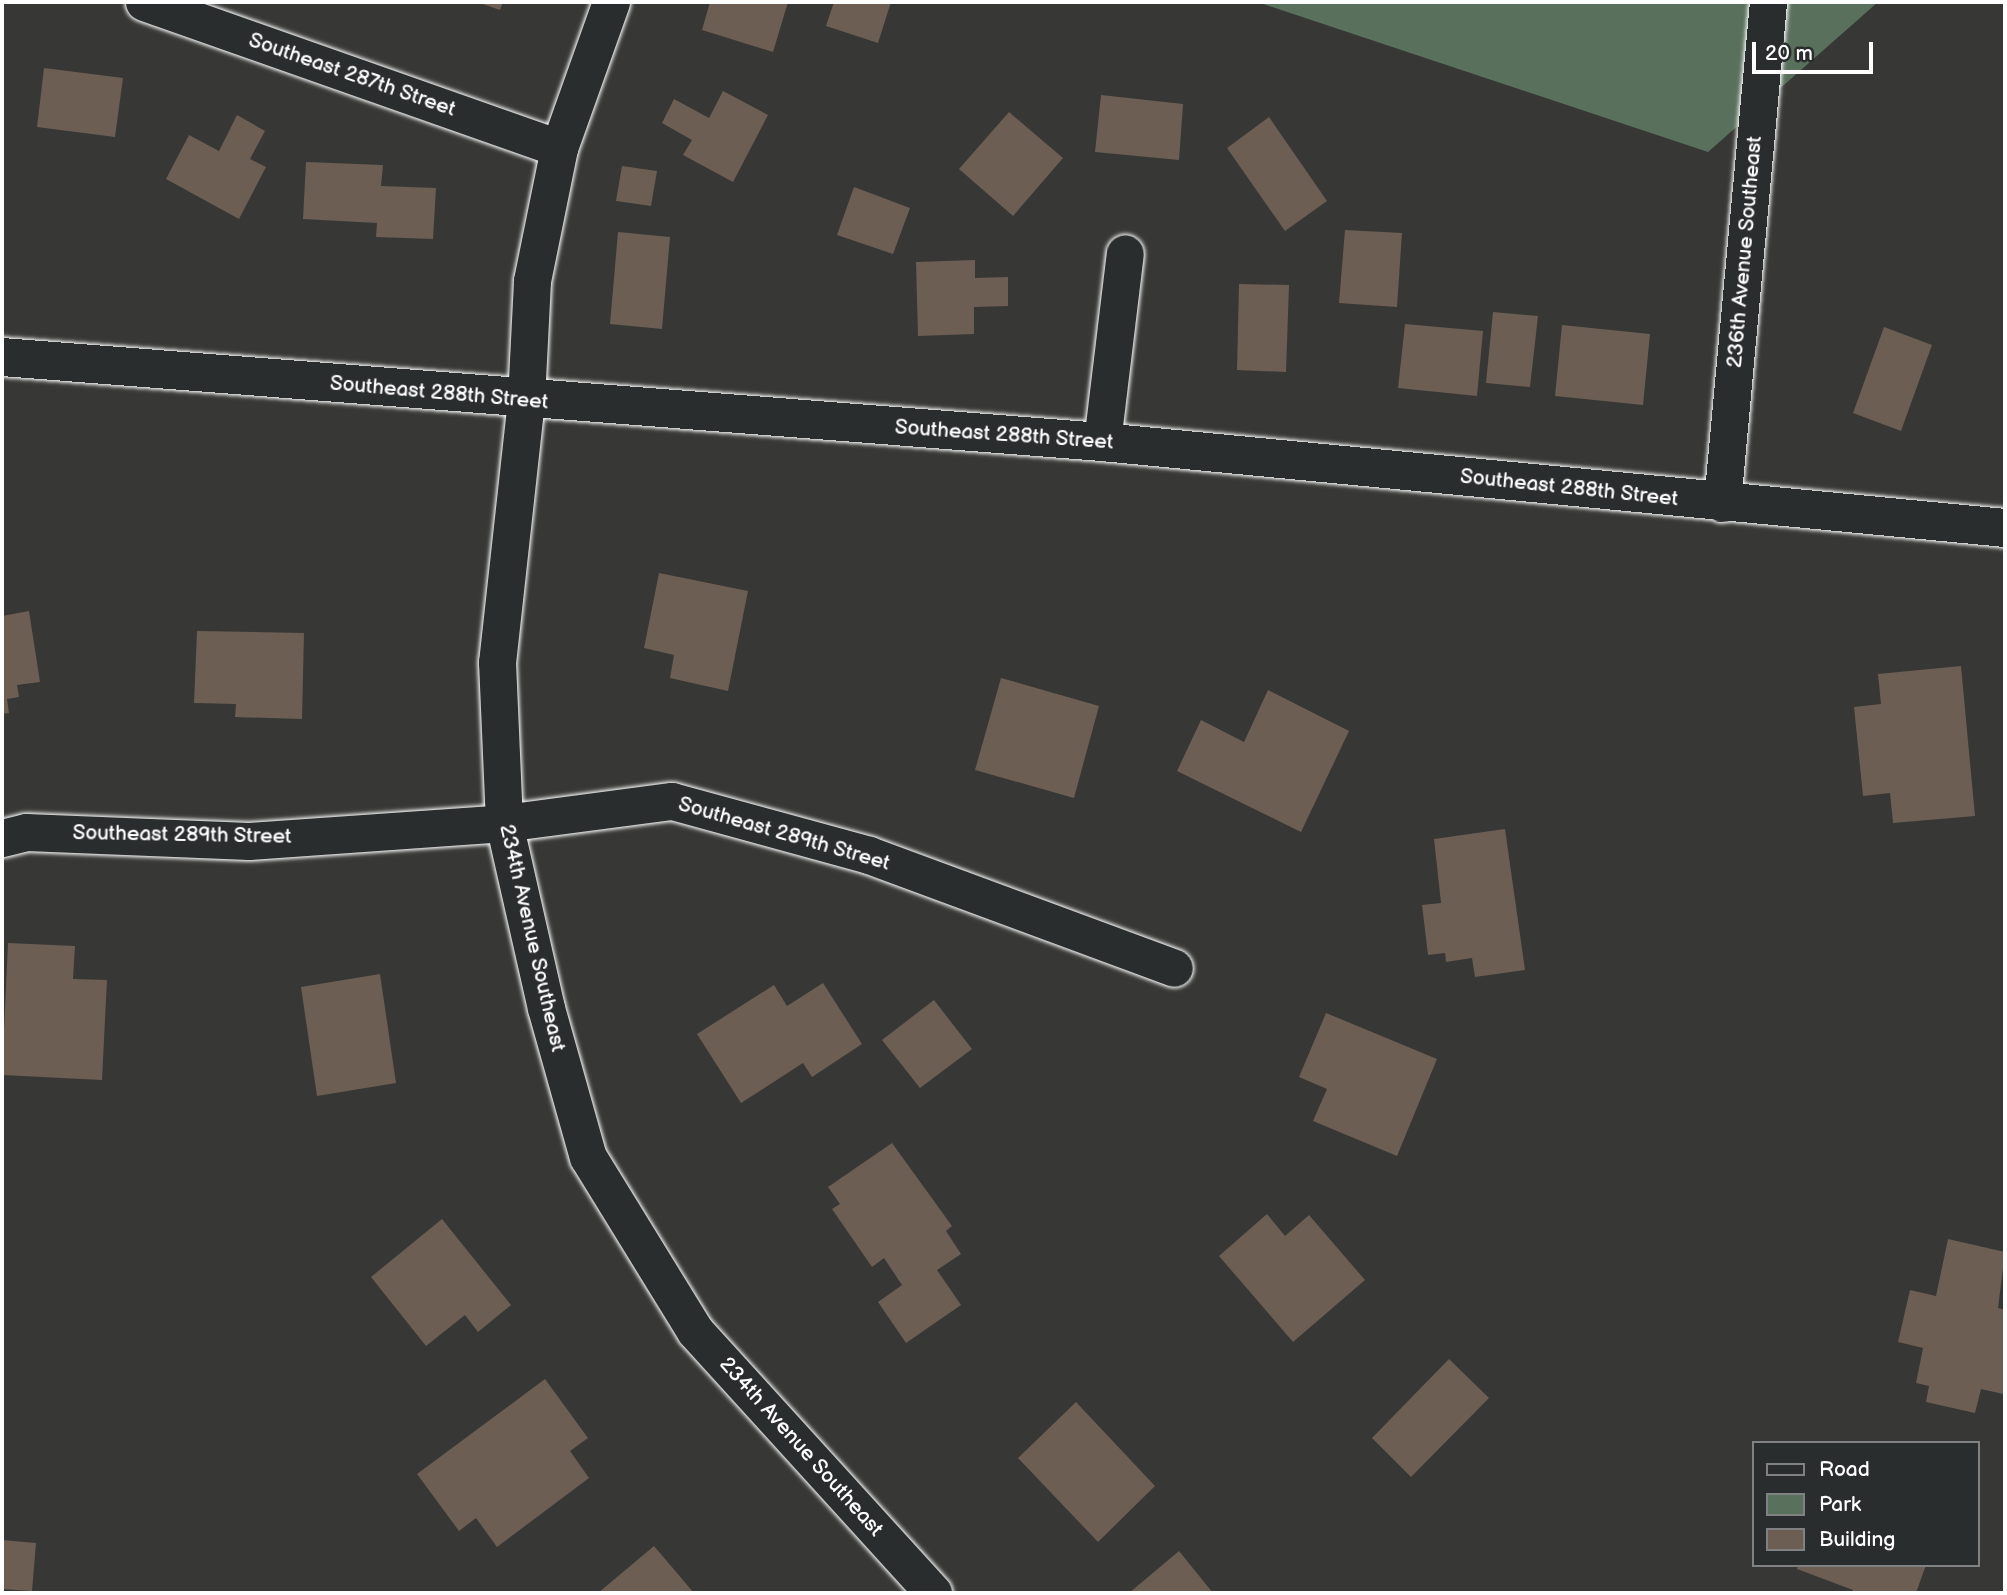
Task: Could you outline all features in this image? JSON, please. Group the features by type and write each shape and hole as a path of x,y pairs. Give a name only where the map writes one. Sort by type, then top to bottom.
{"street":[{"name":"Southeast 287th Street","path":"144,2 559,148"},
{"name":"234th Avenue Southeast","path":"611,2 559,148 532,281 526,400 497,662 504,823 546,1008 588,1157 695,1331 933,1593"},
{"name":"236th Avenue Southeast","path":"1722,503 1768,2"},
{"path":"1102,442 1125,253"},
{"name":"Southeast 288th Street","path":"2,357 526,400 1102,442 2005,528"},
{"name":"Southeast 289th Street","path":"2,838 26,832 250,841 504,823 673,802 869,855 1174,968"}],"green space":[{"path":"1257,2 1878,2 1708,152"}],"building":[{"path":"477,2 503,2 500,10"},
{"path":"710,2 788,2 773,52 702,30"},
{"path":"834,2 891,2 878,43 826,26"},
{"path":"44,68 123,78 115,137 37,127"},
{"path":"723,91 768,115 733,182 683,155 692,140 662,123 674,99 709,118"},
{"path":"1101,95 1183,104 1179,160 1095,152"},
{"path":"1009,112 1063,158 1013,216 959,169"},
{"path":"237,115 265,131 250,159 266,167 239,219 166,179 189,135 219,151"},
{"path":"1269,117 1327,201 1285,231 1227,148"},
{"path":"306,162 383,165 381,186 436,188 433,239 376,237 377,223 303,219"},
{"path":"622,166 657,171 651,206 616,201"},
{"path":"854,187 910,208 893,254 837,235"},
{"path":"1345,230 1402,233 1397,307 1339,303"},
{"path":"618,232 670,237 662,329 610,324"},
{"path":"975,260 975,278 1008,277 1008,306 974,307 974,334 918,336 916,262"},
{"path":"1239,284 1289,285 1286,372 1237,370"},
{"path":"1493,312 1538,316 1530,387 1486,383"},
{"path":"1405,324 1483,331 1477,396 1398,388"},
{"path":"1562,325 1650,334 1643,405 1555,396"},
{"path":"1884,327 1932,345 1901,431 1853,413"},
{"path":"659,573 748,591 728,691 670,678 674,655 644,648"},
{"path":"29,611 40,682 17,685 19,697 7,699 9,713 2,714 2,616"},
{"path":"197,631 304,633 302,719 235,717 236,704 194,703"},
{"path":"1961,666 1975,816 1893,823 1890,793 1863,796 1854,707 1881,704 1878,674"},
{"path":"1001,678 1099,706 1074,798 975,770"},
{"path":"1268,690 1349,731 1301,832 1177,771 1201,720 1244,742"},
{"path":"1505,829 1525,970 1475,977 1472,958 1446,962 1445,953 1428,955 1422,905 1441,903 1434,839"},
{"path":"8,943 75,946 73,979 107,980 102,1080 2,1075"},
{"path":"380,974 396,1083 317,1096 301,987"},
{"path":"823,983 862,1044 812,1077 803,1063 741,1103 697,1034 774,985 787,1006"},
{"path":"934,1000 972,1049 920,1088 882,1040"},
{"path":"1326,1013 1437,1059 1397,1156 1313,1121 1327,1089 1299,1077"},
{"path":"892,1143 952,1226 946,1231 961,1254 937,1270 961,1305 906,1343 878,1302 902,1285 884,1258 872,1267 832,1209 840,1204 828,1187"},
{"path":"1267,1214 1285,1236 1309,1215 1365,1280 1293,1342 1219,1256"},
{"path":"442,1219 511,1305 478,1332 465,1315 426,1346 371,1277"},
{"path":"1948,1239 2005,1252 1998,1308 2005,1310 2005,1386 2003,1394 1981,1389 1975,1413 1926,1402 1929,1386 1916,1383 1923,1348 1898,1342 1910,1290 1936,1296"},
{"path":"1449,1359 1489,1398 1411,1477 1372,1438"},
{"path":"545,1379 588,1438 570,1451 589,1478 497,1547 476,1518 459,1531 417,1474"},
{"path":"1076,1402 1155,1486 1098,1542 1018,1458"},
{"path":"2,1540 36,1543 32,1591 2,1589"},
{"path":"654,1546 694,1593 598,1593"},
{"path":"1179,1551 1213,1593 1129,1593"},
{"path":"1925,1567 1916,1593 1852,1593 1853,1590 1797,1569"}]}
